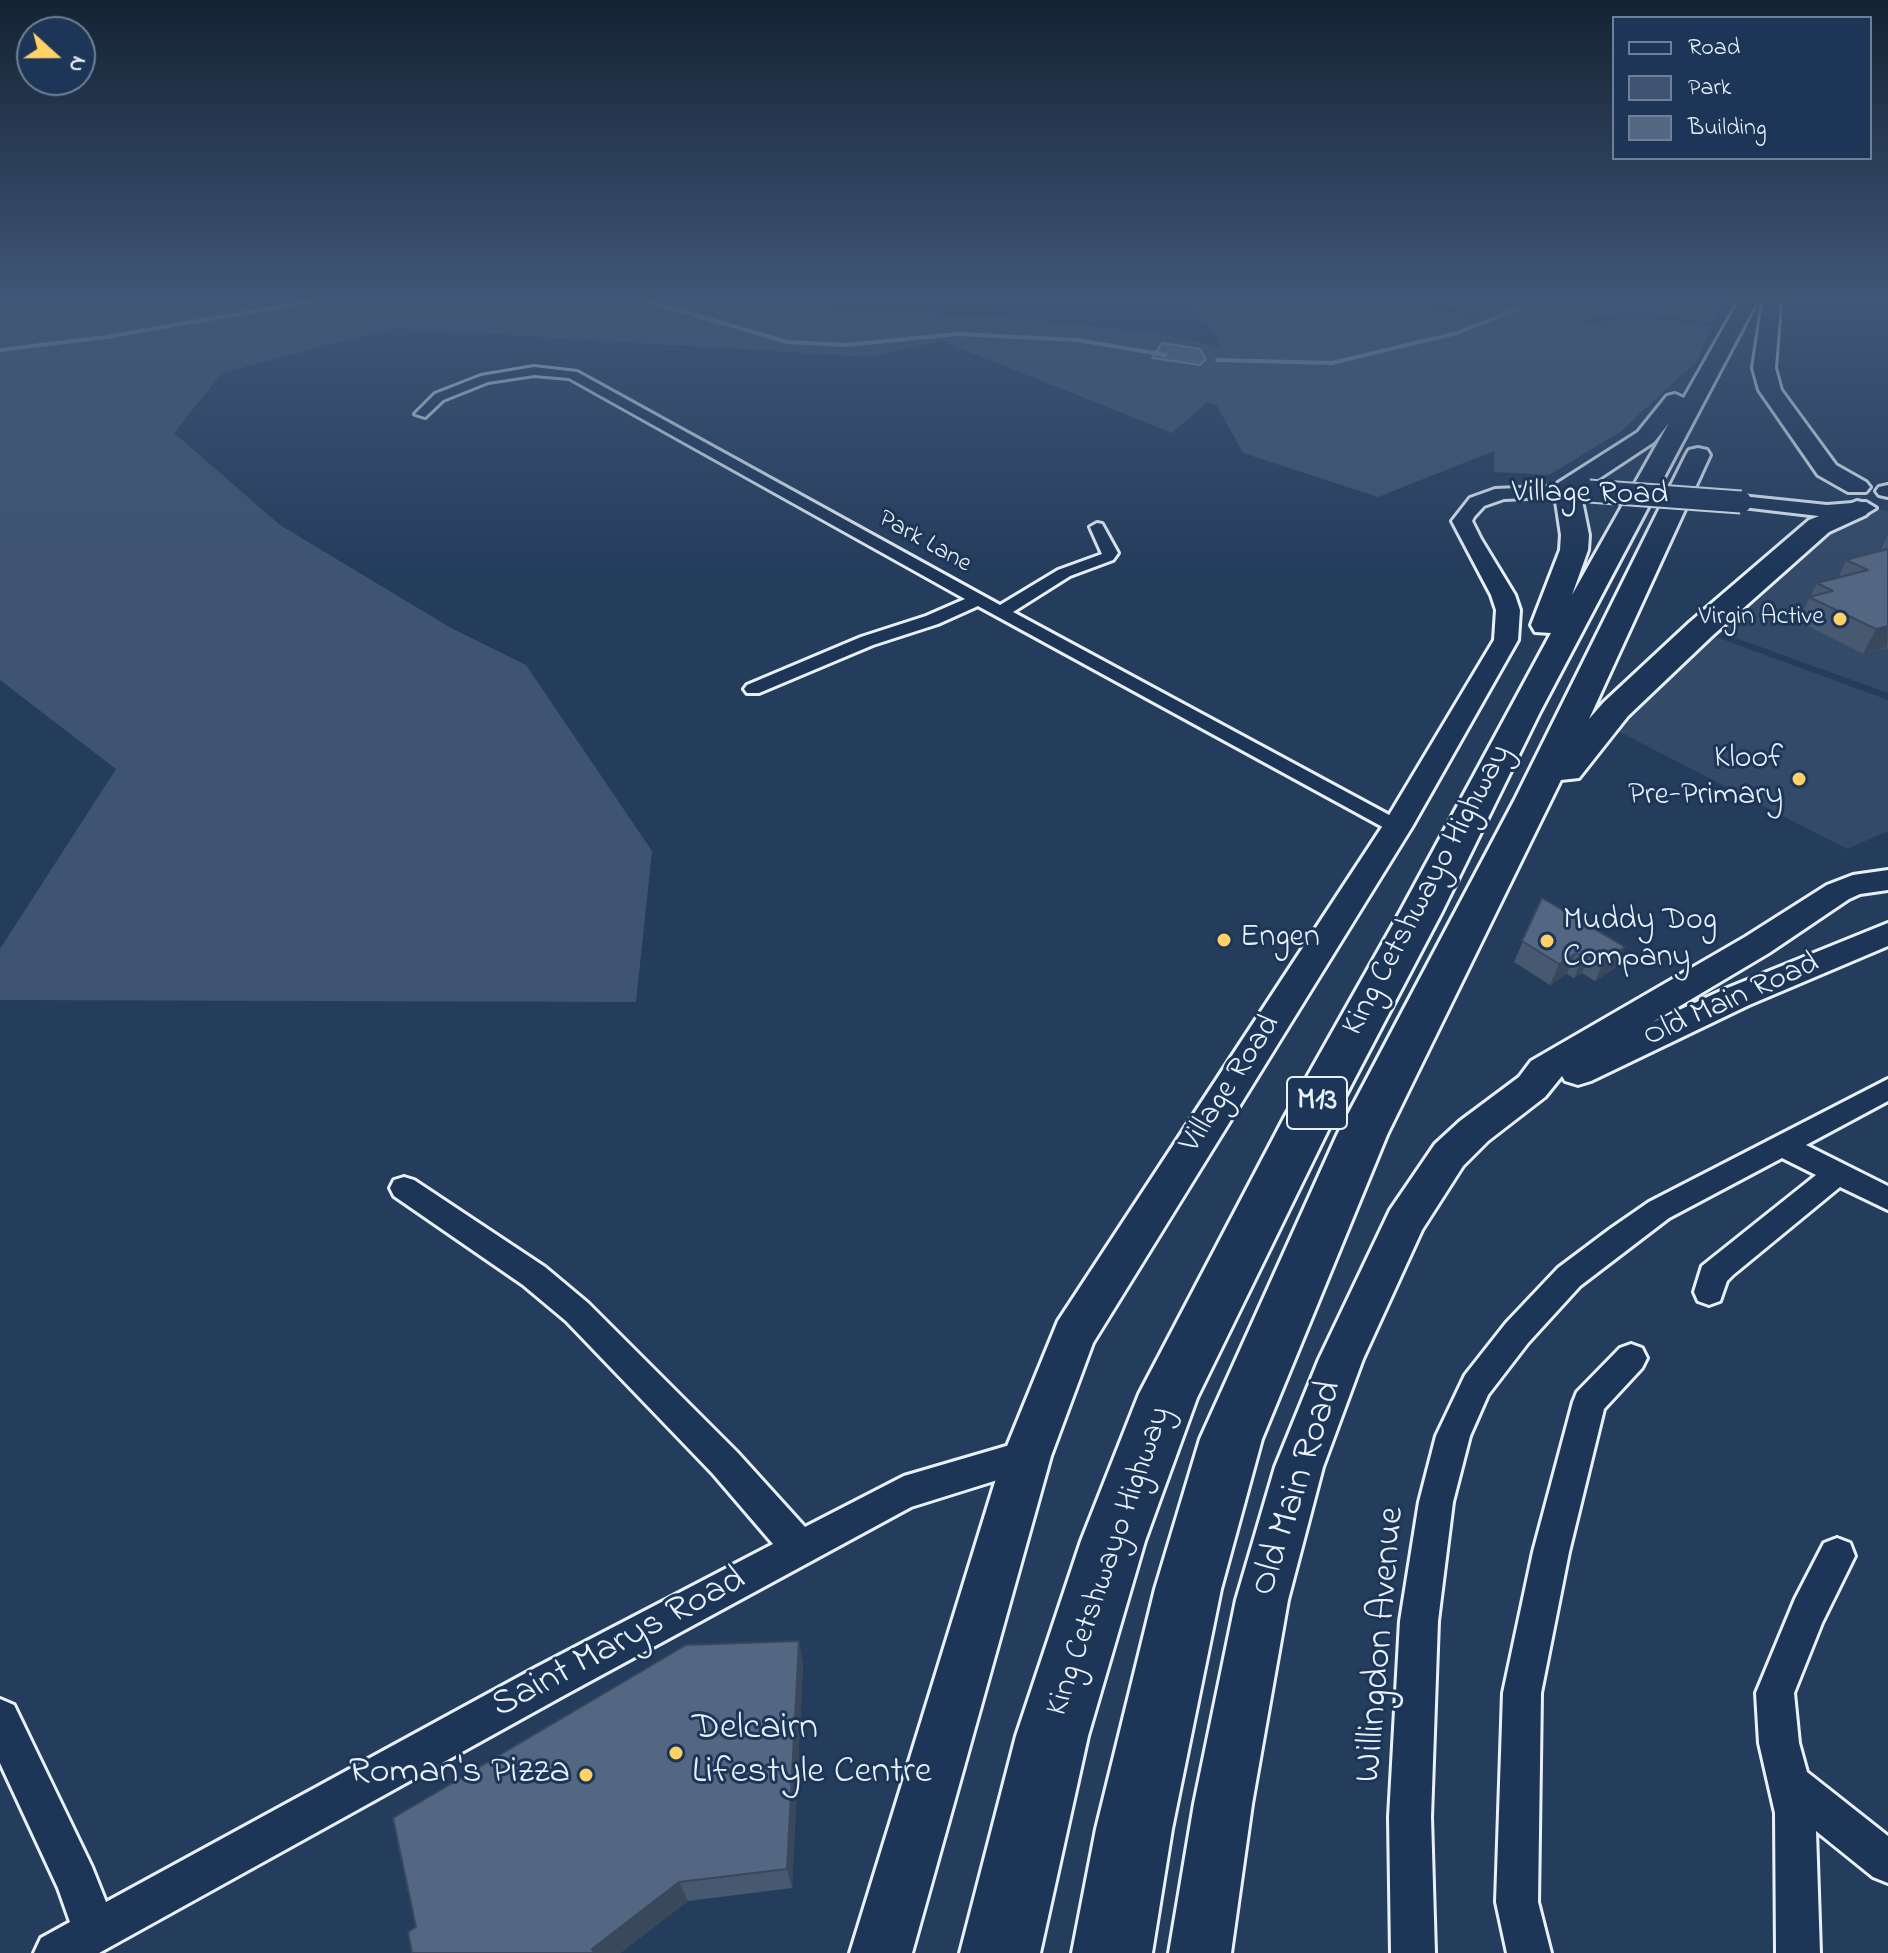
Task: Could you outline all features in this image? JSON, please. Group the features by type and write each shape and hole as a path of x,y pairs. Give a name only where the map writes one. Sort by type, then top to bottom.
{"highway":[{"path":"1523,712 1531,662 1574,550 1567,495 1570,483 1646,437 1682,392"},
{"name":"King Cetshwayo Highway","path":"1000,1953 1052,1736 1113,1541 1169,1394 1310,1116 1421,912 1523,712 1711,392"},
{"path":"1533,801 1562,774 1616,709 1701,629 1819,526 1855,500 1830,473 1772,392"},
{"name":"King Cetshwayo Highway","path":"1112,1953 1134,1829 1188,1589 1231,1439 1362,1135 1533,801 1711,427"}],"street":[{"name":"Park Lane","path":"421,414 439,397 451,392"},
{"name":"Park Lane","path":"601,392 1397,827"},
{"name":"Village Road","path":"881,1953 1027,1456 1064,1357 1085,1313 1397,827 1506,640 1508,610 1503,595 1470,539 1462,521 1465,515 1477,502 1492,496 1567,495 1741,502 1827,511 1855,500 1888,496"},
{"path":"1001,612 1064,573 1108,557 1110,553 1097,527"},
{"path":"753,689 857,645 932,620 978,600"},
{"name":"Old Main Road","path":"1200,1953 1223,1804 1262,1600 1299,1467 1341,1359 1405,1222 1449,1155 1474,1131 1532,1087 1544,1070 1767,926 1853,885 1888,880"},
{"path":"1829,898 1845,920 1888,932"},
{"path":"1767,926 1802,943 1846,952"},
{"name":"Old Main Road","path":"1532,1087 1596,1065 1737,997 1888,932"},
{"name":"Willingdon Avenue","path":"1413,1953 1410,1817 1419,1621 1436,1502 1453,1436 1476,1385 1517,1333 1569,1277 1659,1210 1888,1089"},
{"path":"1782,1145 1888,1199"},
{"path":"1709,1292 1713,1275 1722,1266 1838,1173"},
{"path":"404,1188 534,1276 577,1312 725,1463 800,1548"},
{"path":"1529,1953 1517,1902 1522,1693 1551,1552 1589,1402 1631,1358"},
{"name":"Saint Marys Road","path":"56,1953 904,1493 1027,1456"},
{"path":"1798,1953 1795,1813 1779,1743 1775,1693 1808,1612 1837,1556"},
{"path":"0,1719 77,1882 95,1932"},
{"path":"1791,1785 1888,1862"}],"shaded area":[{"path":"1876,509 1888,511 1888,693 1708,628 1835,523"},
{"name":"Kloof Pre-Primary","path":"1708,634 1888,700 1888,831 1847,849 1608,726"}],"green space":[{"path":"0,392 207,392 174,433 280,525 451,628 526,665 652,851 636,1002 0,1000 0,949 116,769 0,680"},
{"path":"1070,392 1663,392 1620,432 1549,475 1494,472 1494,451 1378,497 1243,453 1217,406 1207,402 1172,433"}],"building":[{"path":"1888,549 1888,626 1876,629 1809,597 1833,591 1817,583 1868,570 1846,560"},
{"path":"1542,898 1625,947 1604,960 1591,952 1583,957 1576,953 1559,964 1522,941"},
{"name":"Delcairn Lifestyle Centre","path":"799,1641 787,1869 679,1882 592,1949 594,1953 412,1953 408,1932 416,1927 393,1818 686,1645"}],"place":[{"name":"Virgin Active","path":"1840,619"},
{"name":"Kloof Pre-Primary","path":"1799,779"},
{"name":"Engen","path":"1224,940"},
{"name":"Muddy Dog Company","path":"1547,941"},
{"name":"Delcairn Lifestyle Centre","path":"676,1753"},
{"name":"Roman's Pizza","path":"586,1775"}]}
